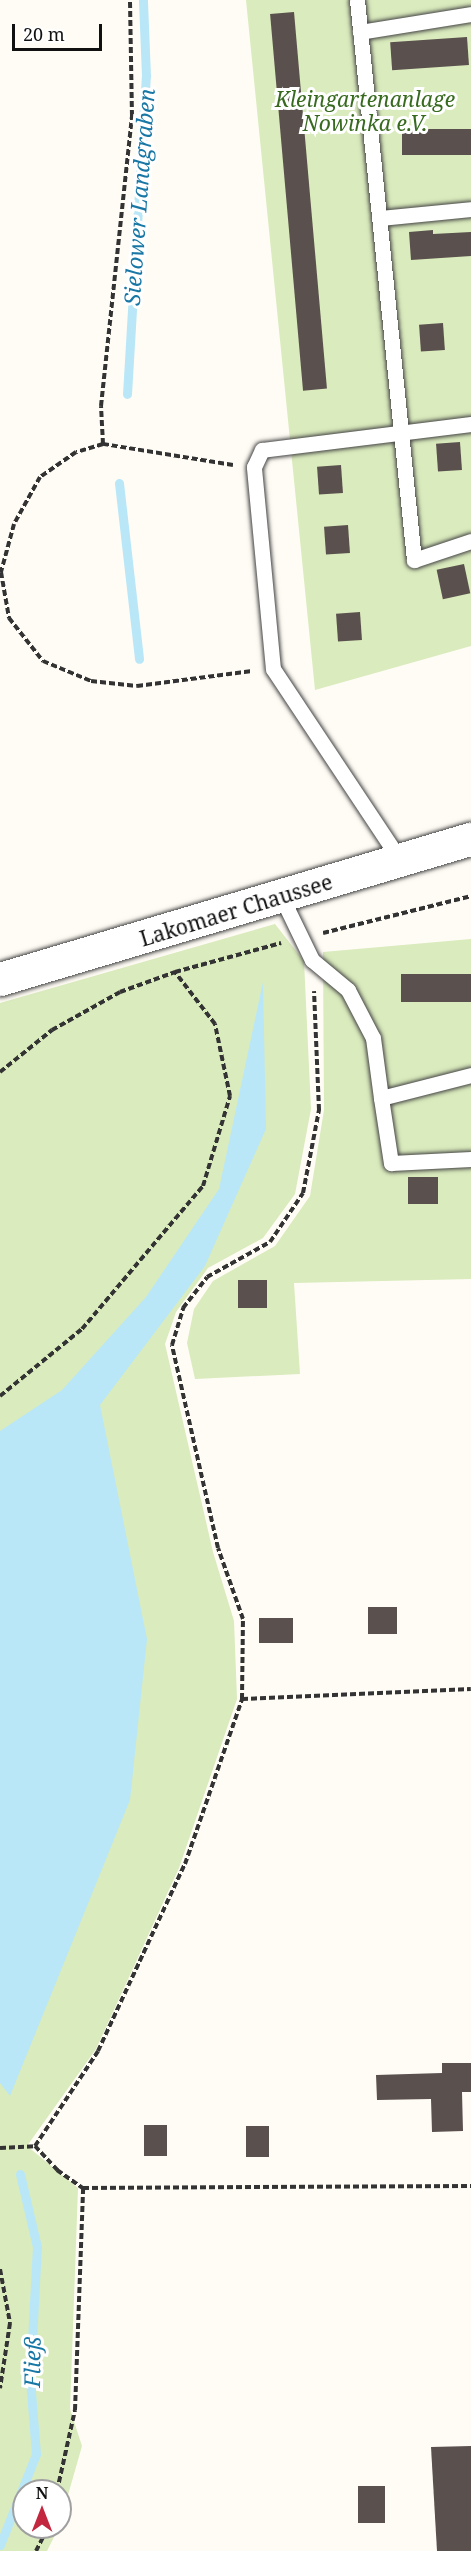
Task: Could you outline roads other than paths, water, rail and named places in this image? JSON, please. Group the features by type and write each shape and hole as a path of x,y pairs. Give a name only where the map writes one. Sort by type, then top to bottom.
{"street":[{"name":"Lakomaer Chaussee","path":"0,979 282,898 471,839"}],"lane":[{"path":"357,0 414,560 471,541"},
{"path":"360,32 471,14"},
{"path":"380,218 471,209"},
{"path":"400,860 273,669 254,467 262,450 471,424"},
{"path":"282,898 312,960 348,990 373,1038 391,1163 471,1159"},
{"path":"381,1098 471,1075"}],"water":[{"path":"263,982 266,1129 205,1266 100,1405 147,1639 130,1800 10,2096 0,2083 0,1431 62,1390 146,1297 219,1189"}],"waterway":[{"name":"Sielower Landgraben","path":"127,394 146,76 143,0"},
{"path":"119,483 139,659"},
{"name":"Fließ","path":"0,2545 36,2454 30,2379 37,2247 20,2174"}],"park label":[{"name":"Kleingartenanlage Nowinka e.V.","path":"365,111"}]}
